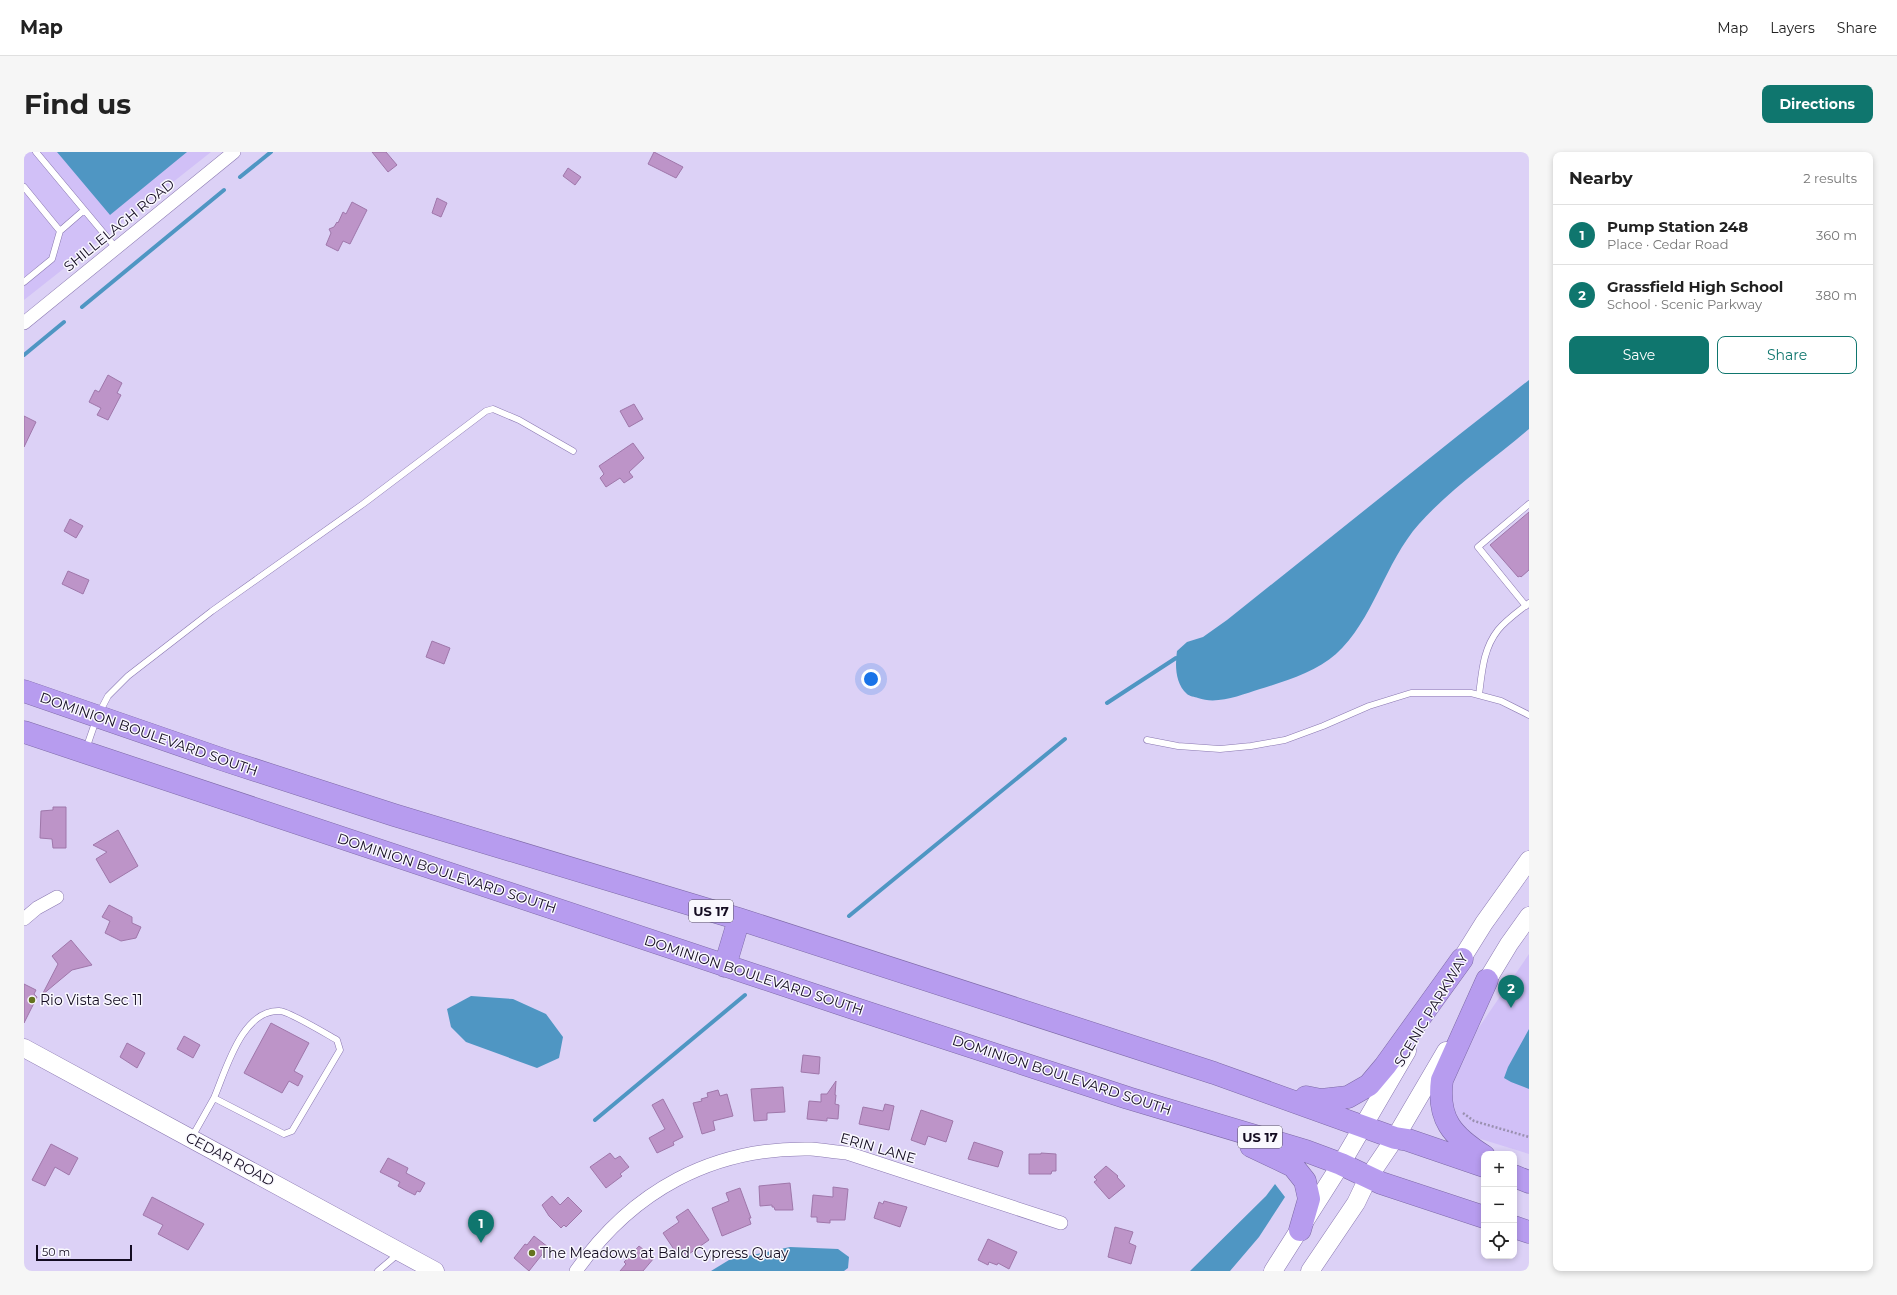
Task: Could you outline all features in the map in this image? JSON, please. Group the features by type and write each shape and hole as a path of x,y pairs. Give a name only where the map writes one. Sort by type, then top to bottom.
{"highway":[{"name":"DOMINION BOULEVARD SOUTH","path":"24,691 224,760 394,815 739,919 1243,1082 1395,1138 1408,1140 1481,1165"},
{"name":"DOMINION BOULEVARD SOUTH","path":"24,732 725,966 1128,1098 1341,1164 1368,1178 1481,1216"},
{"path":"725,966 739,919"},
{"path":"1243,1082 1321,1100 1348,1097 1369,1085 1385,1066 1462,959"},
{"path":"1481,1154 1466,1145 1451,1129 1442,1113 1440,1098 1442,1080 1487,980"},
{"path":"1179,1113 1293,1166 1305,1181 1309,1199 1300,1230"},
{"path":"1517,1166 1529,1169"},
{"path":"1517,1177 1529,1182"},
{"path":"1517,1228 1529,1232"}],"street":[{"name":"SHILLELAGH ROAD","path":"24,323 234,152"},
{"name":"SCENIC PARKWAY","path":"1272,1271 1300,1230 1341,1164 1484,923 1529,860"},
{"path":"24,919 37,908 57,898"},
{"path":"1310,1271 1356,1203 1368,1178 1395,1138 1487,980 1529,916"},
{"name":"CEDAR ROAD","path":"24,1048 434,1271"},
{"name":"ERIN LANE","path":"576,1271 592,1248 616,1222 644,1199 668,1184 706,1165 741,1155 776,1150 812,1149 847,1153 1061,1223"}],"lane":[{"path":"36,152 83,211 116,248"},
{"path":"24,187 60,231"},
{"path":"24,282 52,259 60,231 83,211"},
{"path":"84,752 97,717 108,696 128,676 212,611 363,504 486,412 493,409 519,420 573,451"},
{"path":"1480,695 1483,660 1498,629 1527,605 1478,547 1529,504"},
{"path":"1147,740 1178,746 1220,749 1251,746 1285,740 1323,726 1369,706 1411,693 1471,693 1501,701 1529,715"},
{"path":"191,1138 214,1098 242,1034 257,1018 270,1012 282,1010 337,1040 340,1046 340,1050 292,1131 284,1134 214,1098"},
{"path":"378,1271 399,1253"}],"path":[{"path":"1458,1109 1474,1122 1529,1137"}],"shaded area":[{"path":"24,152 211,152 24,300"},
{"path":"1529,954 1529,1154 1458,1132 1447,1083 1456,1061"}],"water":[{"path":"57,152 187,152 110,215"},
{"path":"1529,380 1529,429 1444,499 1419,524 1407,539 1397,556 1360,625 1336,654 1310,671 1280,683 1221,700 1205,700 1191,696 1183,690 1178,679 1176,662 1177,651 1187,642 1203,637 1227,620"},
{"path":"471,996 513,999 546,1014 563,1037 559,1058 537,1068 466,1042 451,1027 447,1009"},
{"path":"1529,1029 1529,1089 1504,1078 1508,1067"},
{"path":"1275,1184 1285,1197 1259,1237 1230,1271 1190,1271 1266,1196"},
{"path":"790,1247 838,1249 849,1257 848,1268 844,1271 711,1271 729,1260"}],"building":[{"path":"372,152 386,152 397,165 388,172"},
{"path":"654,152 683,167 676,178 648,164"},
{"path":"568,168 581,177 575,185 563,176"},
{"path":"437,198 447,203 441,217 432,213"},
{"path":"352,202 367,210 350,244 343,241 338,251 326,245 331,233 329,229 334,227 337,222 338,223 343,212 346,214"},
{"path":"108,375 122,383 117,393 121,395 108,420 97,415 101,408 89,402 95,390 99,392"},
{"path":"634,404 643,419 629,427 620,411"},
{"path":"24,416 36,422 24,447"},
{"path":"633,443 644,458 629,472 633,477 624,483 620,478 606,487 600,478 604,474 599,466"},
{"path":"1529,512 1529,570 1521,577 1518,577 1490,545"},
{"path":"70,519 83,526 76,538 64,531"},
{"path":"68,571 89,580 83,594 62,584"},
{"path":"432,641 450,648 444,664 426,657"},
{"path":"53,807 66,807 66,848 53,848 52,839 40,838 41,811 53,810"},
{"path":"118,830 138,866 110,883 96,859 107,852 93,845"},
{"path":"109,905 132,917 132,923 141,927 136,938 121,941 105,933 110,921 102,917"},
{"path":"71,940 92,965 72,970 42,995 58,964 52,956"},
{"name":"Rio Vista Sec 11","path":"24,984 36,990 34,994 37,997 24,1023"},
{"path":"271,1023 309,1043 294,1071 303,1076 298,1086 289,1081 282,1093 244,1073"},
{"path":"184,1036 200,1045 193,1058 177,1049"},
{"path":"127,1043 145,1053 137,1068 120,1057"},
{"path":"803,1055 820,1057 819,1074 801,1072"},
{"path":"836,1081 835,1104 839,1105 838,1119 827,1118 827,1121 807,1119 809,1101 821,1102 821,1094 827,1094"},
{"path":"783,1087 785,1112 767,1113 767,1120 754,1121 751,1089"},
{"path":"718,1090 720,1096 727,1094 733,1116 713,1121 715,1130 702,1134 693,1103 702,1101 701,1099 708,1097 707,1093"},
{"path":"663,1099 683,1137 673,1142 674,1145 657,1153 649,1138 665,1129 652,1105"},
{"path":"885,1104 894,1106 889,1130 859,1124 863,1107 883,1111"},
{"path":"921,1110 953,1121 946,1142 928,1136 925,1145 911,1140"},
{"path":"974,1142 1003,1152 998,1167 968,1159"},
{"path":"51,1144 78,1158 69,1175 55,1167 45,1186 32,1180"},
{"path":"610,1153 615,1159 620,1156 629,1167 620,1174 622,1176 606,1188 590,1167"},
{"path":"1029,1154 1056,1154 1056,1171 1052,1171 1051,1174 1029,1174"},
{"path":"388,1158 408,1168 406,1173 425,1183 420,1192 417,1191 415,1195 405,1190 398,1186 400,1182 380,1172"},
{"path":"1106,1166 1118,1176 1117,1177 1125,1186 1109,1199 1094,1182 1097,1180 1094,1177"},
{"path":"790,1183 793,1210 775,1210 772,1205 760,1206 759,1186"},
{"path":"833,1187 848,1189 845,1220 830,1220 830,1223 817,1222 817,1217 811,1217 813,1195 833,1197"},
{"path":"740,1188 751,1218 749,1218 751,1224 722,1236 712,1208 729,1201 726,1193"},
{"path":"552,1196 560,1205 568,1197 582,1211 566,1227 564,1225 561,1228 549,1216 542,1205"},
{"path":"152,1197 204,1224 188,1250 158,1234 163,1225 143,1215"},
{"path":"884,1201 907,1207 900,1227 874,1218 879,1202 883,1204"},
{"path":"688,1209 709,1240 686,1256 683,1250 677,1254 663,1233 679,1222 676,1217"},
{"path":"1115,1227 1133,1232 1129,1243 1136,1246 1131,1264 1108,1257"},
{"name":"The Meadows at Bald Cypress Quay","path":"534,1236 548,1247 529,1271 514,1258 525,1244 527,1245"},
{"path":"988,1239 1017,1252 1009,1269 998,1263 997,1265 989,1262 988,1265 978,1260"},
{"path":"639,1246 654,1258 643,1271 620,1271 626,1264 624,1262"}],"waterway":[{"path":"240,177 271,152"},
{"path":"82,307 224,190"},
{"path":"24,355 64,322"},
{"path":"1107,703 1176,658"},
{"path":"849,916 1065,739"},
{"path":"595,1120 745,995"}],"place":[{"name":"Rio Vista Sec 11","path":"32,1000"},
{"name":"Grassfield High School","path":"1511,1008"},
{"name":"Pump Station 248","path":"481,1243"},
{"name":"The Meadows at Bald Cypress Quay","path":"532,1253"}]}
